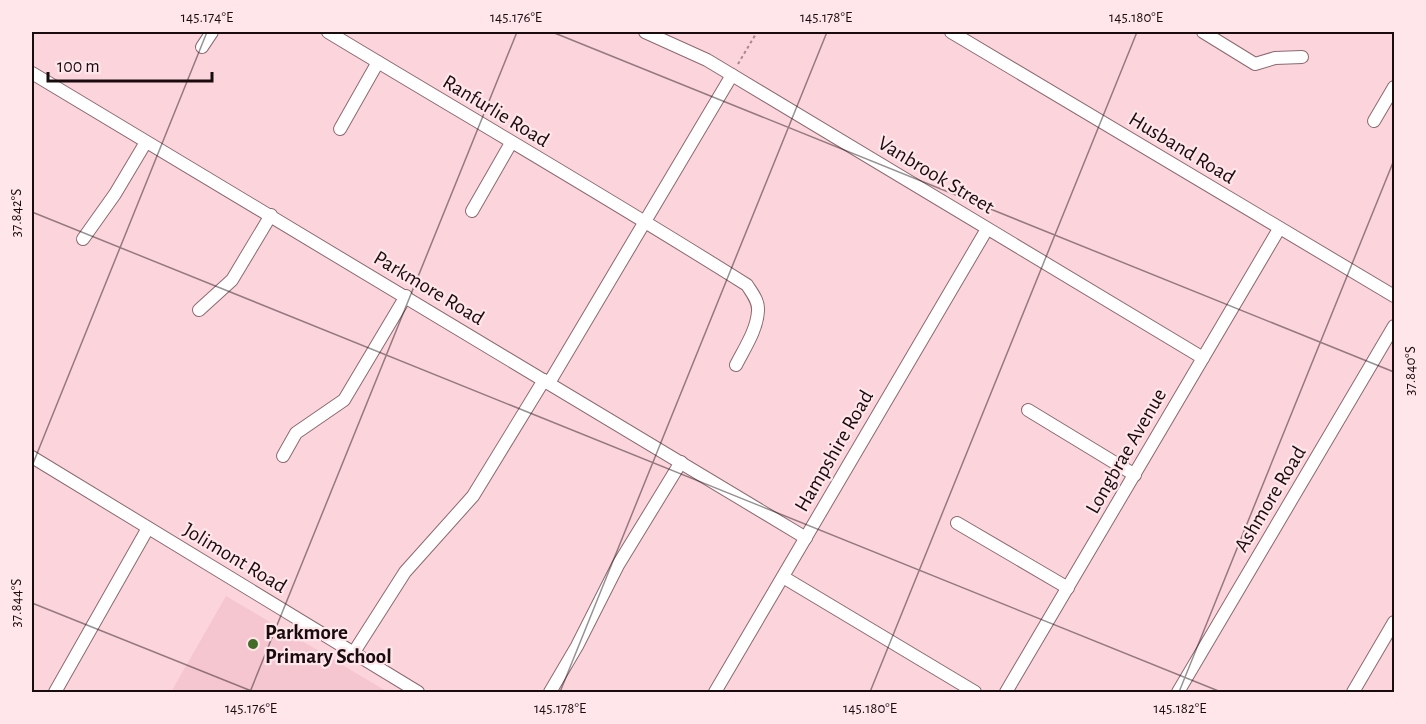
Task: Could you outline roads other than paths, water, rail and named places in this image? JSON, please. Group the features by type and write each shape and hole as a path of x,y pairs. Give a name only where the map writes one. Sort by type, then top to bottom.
{"street":[{"path":"202,47 212,32"},
{"name":"Ranfurlie Road","path":"328,32 645,221 747,285 756,299 758,311 751,334 736,365"},
{"name":"Vanbrook Street","path":"645,32 707,60 1203,357"},
{"name":"Husband Road","path":"951,32 1395,296"},
{"path":"1203,32 1255,64 1275,58 1302,57"},
{"path":"340,129 378,62"},
{"name":"Parkmore Road","path":"32,73 806,538"},
{"path":"354,652 405,572 473,496 645,221 732,75"},
{"path":"1374,121 1395,87"},
{"path":"83,239 115,194 146,142"},
{"path":"472,211 511,143"},
{"path":"199,310 232,280 271,215"},
{"name":"Hampshire Road","path":"715,693 987,229"},
{"name":"Longbrae Avenue","path":"1006,693 1279,229"},
{"path":"283,456 296,433 344,400 406,297"},
{"name":"Ashmore Road","path":"1178,693 1395,326"},
{"path":"1028,410 1135,475"},
{"name":"Jolimont Road","path":"32,458 418,693"},
{"path":"550,693 618,565 681,462"},
{"path":"957,523 1068,588"},
{"path":"56,693 148,528"},
{"path":"783,577 975,693"},
{"path":"1353,693 1393,629"}],"place":[{"name":"Parkmore Primary School","path":"253,644"}]}
